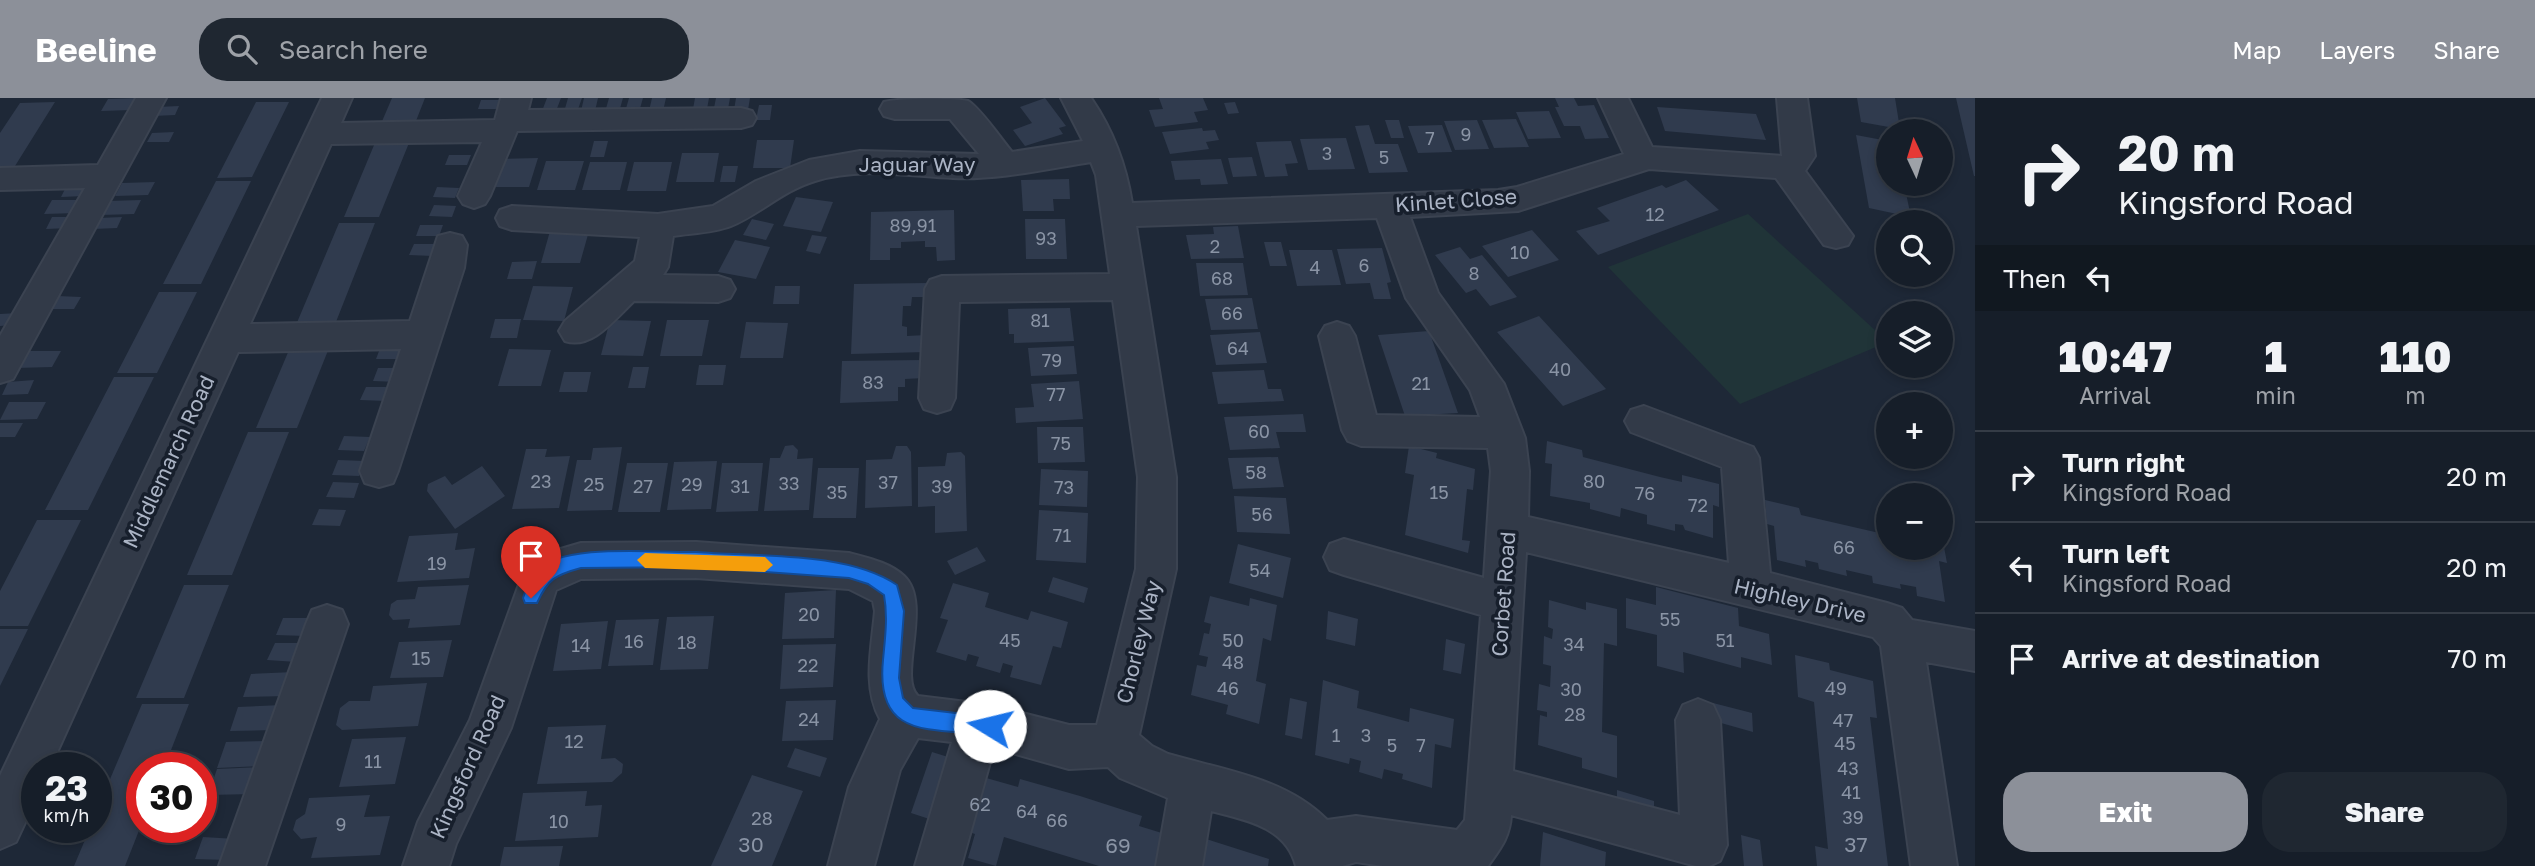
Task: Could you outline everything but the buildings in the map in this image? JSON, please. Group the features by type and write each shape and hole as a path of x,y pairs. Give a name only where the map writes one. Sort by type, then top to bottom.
{"street":[{"path":"0,369 151,98"},
{"name":"Middlemarch Road","path":"0,825 337,98"},
{"path":"516,98 510,121 741,118"},
{"name":"Chorley Way","path":"1076,98 1103,149 1112,175 1157,477 1159,526 1156,569 1115,743"},
{"path":"1613,98 1642,160"},
{"path":"1792,98 1799,156 1797,162 1785,167 1836,236"},
{"path":"895,109 958,109 1004,163"},
{"path":"320,134 502,131 474,196"},
{"name":"Jaguar Way","path":"512,218 658,226 721,217 767,189 809,171 860,163 910,162 955,167 1103,149"},
{"name":"Kinlet Close","path":"1120,215 1518,199 1642,160 1664,158 1785,167"},
{"path":"0,179 108,176"},
{"name":"Corbet Road","path":"1318,856 1356,839 1446,855 1470,851 1487,829 1510,471 1504,433 1486,384 1423,298 1389,205"},
{"path":"577,331 639,277 658,226"},
{"path":"379,471 447,268 450,245"},
{"path":"639,277 718,289"},
{"path":"937,398 942,289 1128,287"},
{"path":"226,338 423,335"},
{"path":"1337,336 1361,430 1504,433"},
{"path":"1644,421 1740,458 1751,589"},
{"name":"Highley Drive","path":"1508,530 1751,589 1850,610 1887,622 1902,638"},
{"path":"1344,557 1503,602"},
{"name":"Kingsford Road","path":"426,866 434,838 489,728 540,578 561,566 581,561 696,560 849,571 873,578 891,590 896,611 890,678 894,703 908,716"},
{"path":"242,866 327,624"},
{"path":"1934,866 1902,638 1975,651"},
{"path":"851,866 875,771 892,736 908,716 979,724 1069,747 1102,747 1115,743 1134,764 1279,809 1303,826 1318,856"},
{"path":"1490,787 1704,845 1699,720"},
{"path":"938,866 979,724"},
{"path":"1179,866 1193,783"}],"green space":[{"path":"1748,214 1876,331 1876,347 1740,404 1608,267"}],"slow traffic":[{"path":"645,560 696,560 765,565"}],"route":[{"path":"531,598 540,578 561,566 581,561 696,560 849,571 873,578 891,590 896,611 890,678 894,703 908,716 990,726"}]}
